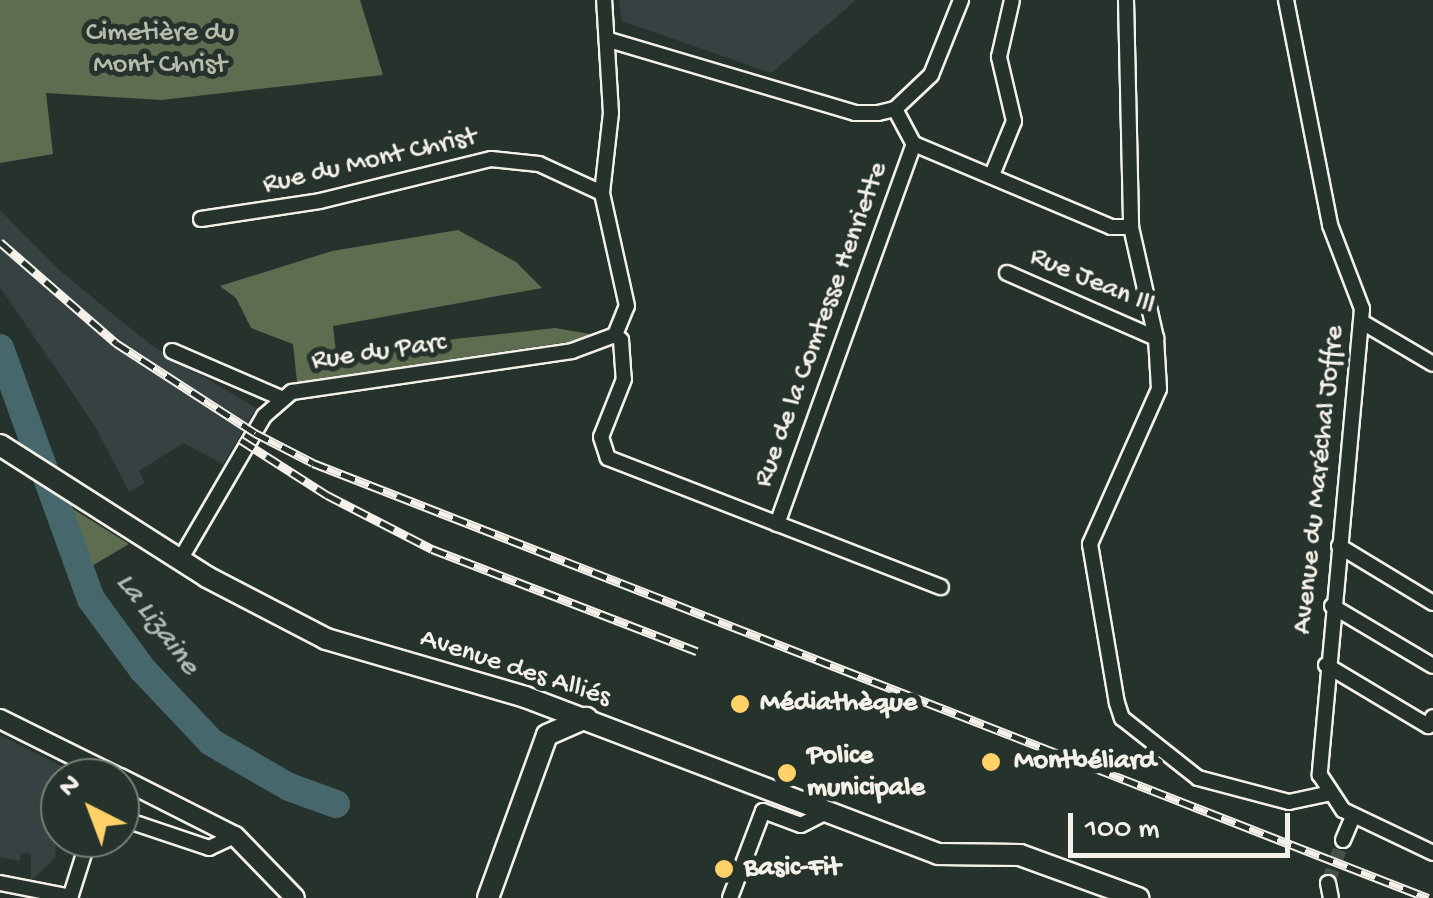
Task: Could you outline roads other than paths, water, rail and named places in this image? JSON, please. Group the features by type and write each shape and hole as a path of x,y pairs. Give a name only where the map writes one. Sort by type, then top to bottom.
{"main road":[{"name":"Avenue des Alliés","path":"0,446 180,560 326,639 586,718 938,854 1020,854 1129,896"},
{"path":"525,697 547,736"},
{"path":"488,898 547,736 586,718"}],"street":[{"path":"604,0 611,113 602,193 627,306 615,335 621,340 624,379 601,437 608,458 941,587"},
{"path":"609,40 856,113 896,110 931,75 962,0"},
{"path":"992,176 1014,121 998,57 1012,0"},
{"path":"1126,0 1131,227 1156,338 1160,389 1090,544 1122,718 1208,782 1304,804 1328,794 1353,818 1433,854"},
{"name":"Avenue du Maréchal Joffre","path":"1286,0 1330,226 1356,285 1362,322 1318,747 1328,794"},
{"path":"896,110 914,144 1111,227 1131,227"},
{"name":"Rue de la Comtesse Henriette","path":"777,524 914,144"},
{"name":"Rue du Mont Christ","path":"202,219 320,201 492,159 539,164 602,193"},
{"name":"Rue Jean Ill","path":"1007,273 1156,338"},
{"path":"1362,322 1433,364"},
{"name":"Rue du Parc","path":"180,560 280,398 572,351 615,335"},
{"path":"172,351 280,398"},
{"path":"1339,546 1433,603"},
{"path":"1332,606 1433,666"},
{"path":"1326,665 1428,726 1433,718"},
{"path":"0,719 79,758"},
{"path":"140,788 235,836 295,898"},
{"path":"730,898 763,811 801,825 826,812"},
{"path":"1343,840 1353,818"},
{"path":"140,825 208,848 235,836"},
{"path":"0,883 71,898 82,858"}],"waterway":[{"name":"La Lizaine","path":"0,348 91,599 143,670 211,742 289,787 336,804"}],"tunnel":[{"path":"1328,883 1343,840"}],"railway":[{"path":"0,242 116,343 255,433 313,463 1428,898"},
{"path":"241,440 327,495 432,549 697,651"}],"place":[{"name":"Médiathèque","path":"740,704"},
{"name":"Montbéliard","path":"991,762"},
{"name":"Police municipale","path":"787,773"},
{"name":"Basic-Fit","path":"724,869"}],"park label":[{"name":"Cimetière du Mont Christ","path":"160,50"}]}
